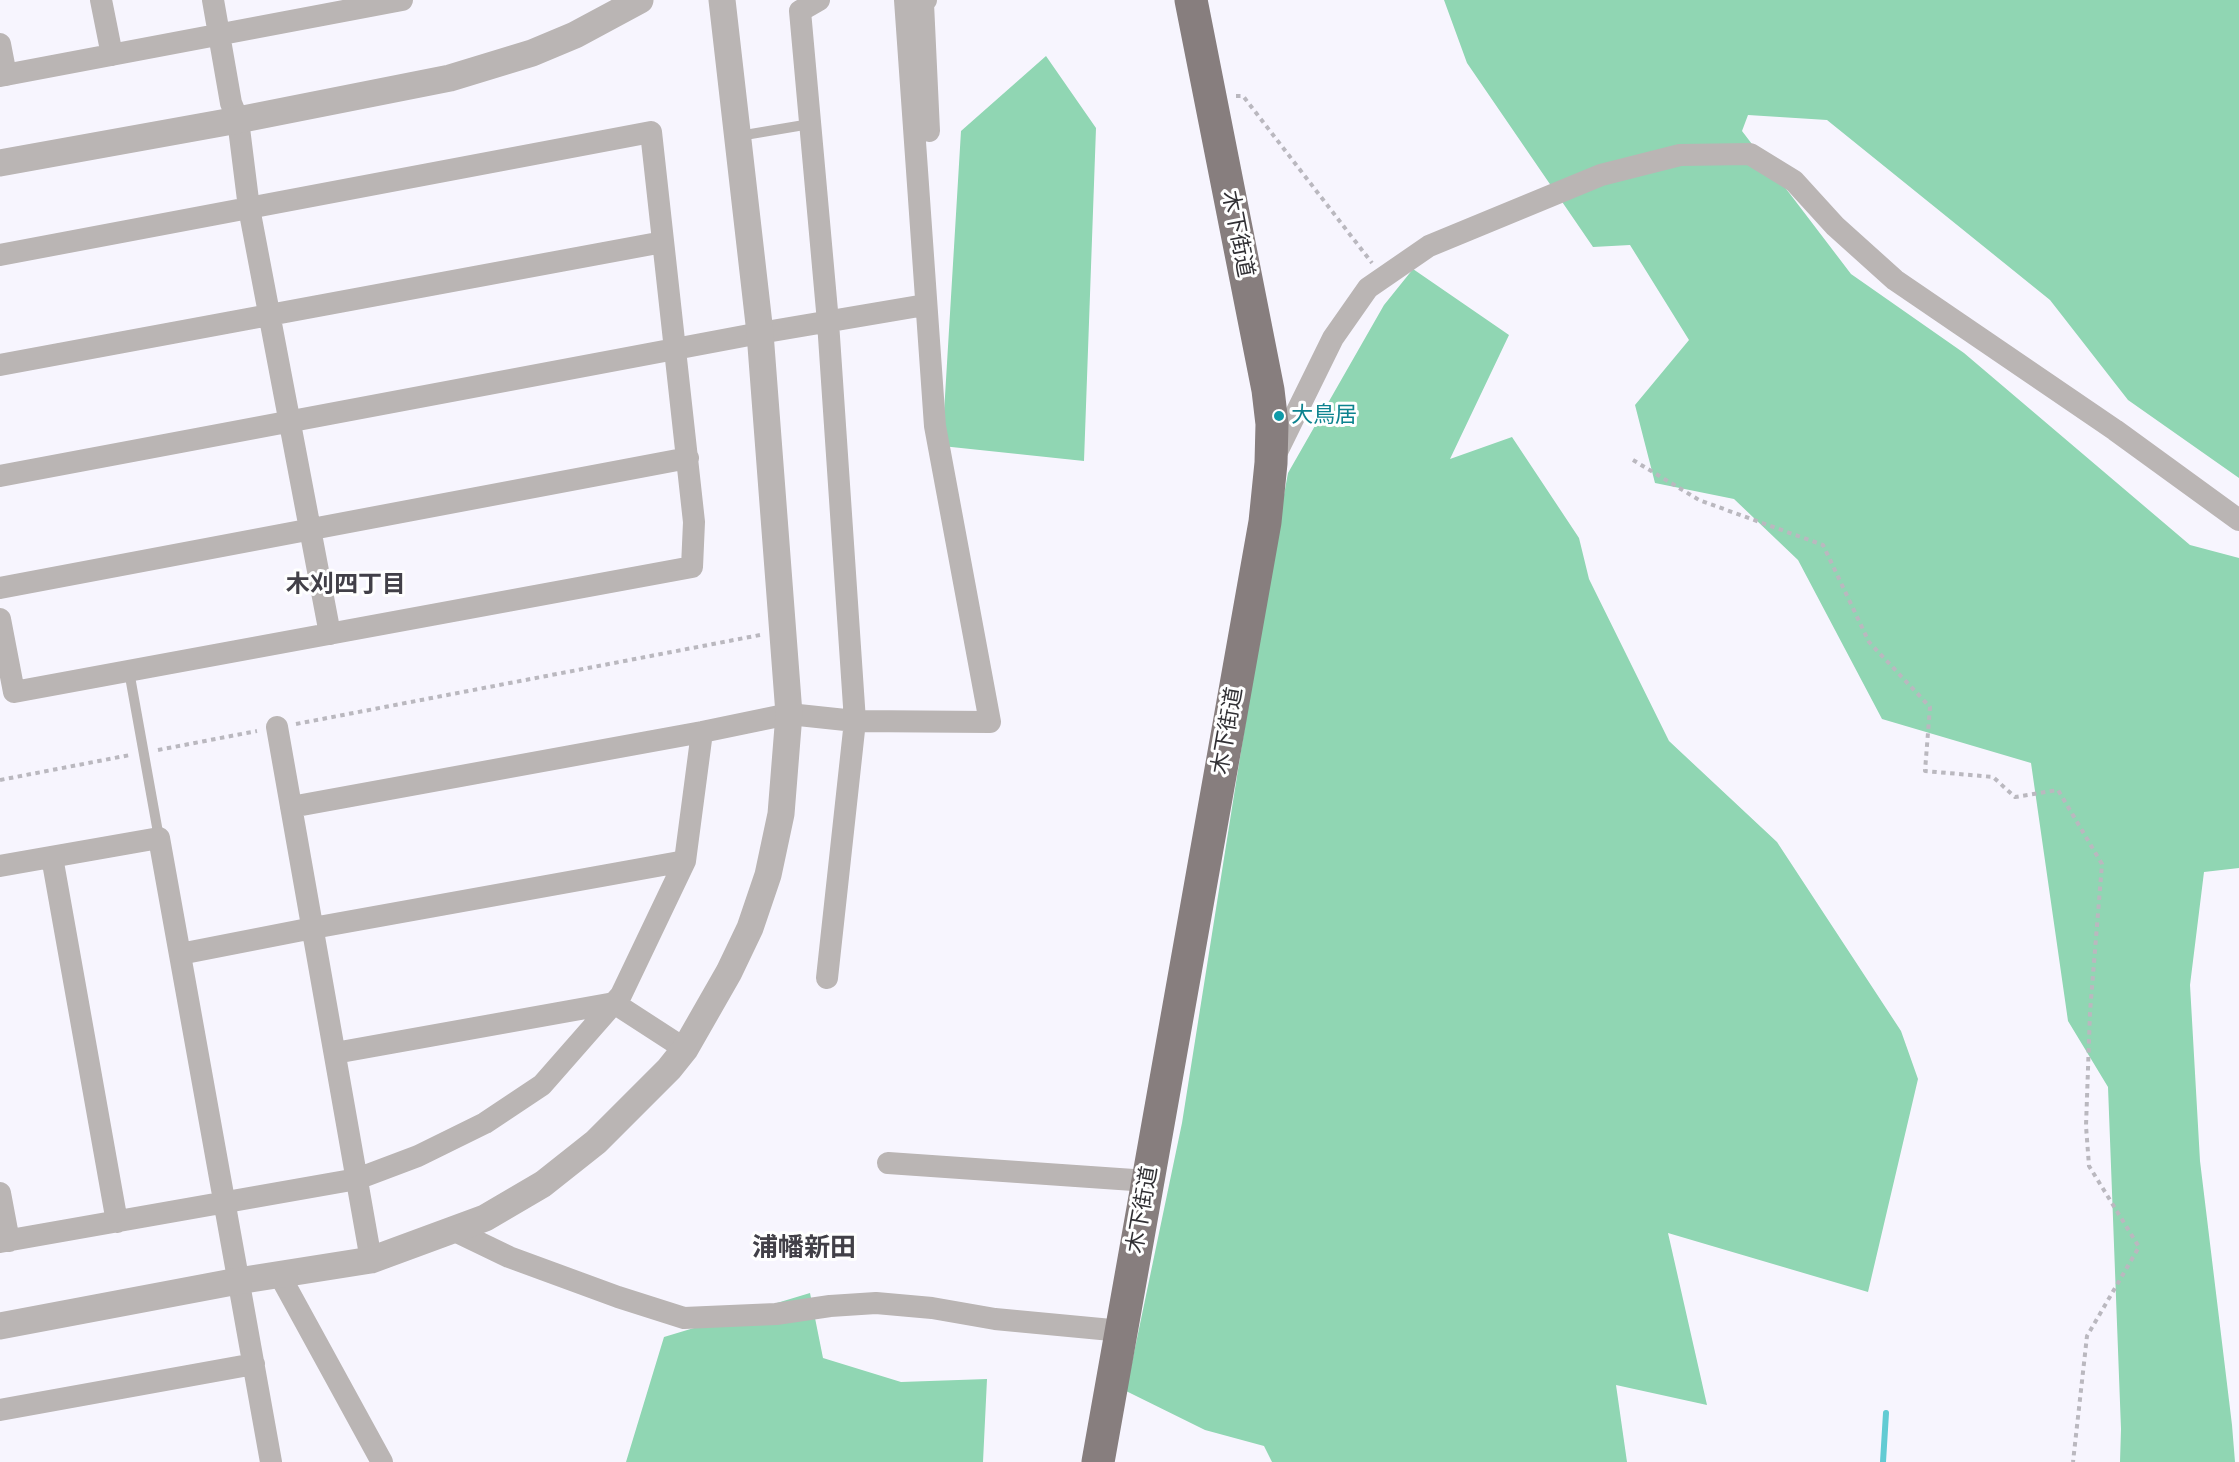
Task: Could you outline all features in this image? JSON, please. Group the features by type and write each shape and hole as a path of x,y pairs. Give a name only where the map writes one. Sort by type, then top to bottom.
{"main road":[{"name":"木下街道","path":"1098,1462 1263,533 1271,463 1272,424 1268,390 1191,0"}],"street":[{"path":"102,0 112,55"},
{"path":"213,0 231,103 238,120 249,208 330,634"},
{"path":"0,44 3,76 219,35 329,7 402,0"},
{"path":"0,163 238,120 450,78 532,53 575,35 640,0"},
{"path":"0,1326 238,1281 371,1260 485,1218 543,1184 596,1142 669,1069 685,1049 729,972 750,928 768,875 781,814 789,714 760,333 722,0"},
{"path":"819,0 800,11 828,322 855,721 827,978"},
{"path":"291,807 789,714 855,721 990,722 935,426 905,0"},
{"path":"926,0 923,3 941,334 941,392 933,402"},
{"path":"0,255 651,132 694,522 692,567 14,692 0,619"},
{"path":"1271,463 1284,442 1333,338 1368,288 1429,246 1601,176 1680,155 1750,154 1794,181 1835,226 1895,280 2115,430 2239,520"},
{"path":"0,365 663,242"},
{"path":"0,476 760,333 925,305"},
{"path":"0,588 688,458"},
{"path":"277,727 371,1260"},
{"path":"0,1193 4,1241 357,1179 418,1156 485,1123 542,1085 621,995 685,861 702,732"},
{"path":"0,866 159,838 272,1462"},
{"path":"52,857 117,1222"},
{"path":"180,954 685,861"},
{"path":"335,1053 614,1003 685,1049"},
{"path":"888,1163 1148,1180"},
{"path":"453,1230 509,1257 684,1318 776,1314 830,1306 876,1304 932,1308 995,1319 1122,1331"},
{"path":"279,1274 382,1462"},
{"path":"0,1410 254,1364"}],"lane":[{"path":"739,136 810,124"},
{"path":"129,671 159,838"}],"path":[{"path":"1209,96 1243,96 1383,278"},
{"path":"1633,460 1699,500 1823,545 1869,642 1930,707 1925,771 1993,777 2015,797 2058,790 2102,864 2090,1012 2086,1126 2089,1166 2139,1247 2087,1336 2073,1462"},
{"path":"0,780 782,630"}],"green space":[{"path":"1444,0 2239,0 2239,478 2128,400 2050,300 1827,120 1748,115 1742,131 1851,274 1964,353 2190,545 2239,558 2239,868 2204,872 2190,985 2200,1161 2235,1462 2120,1462 2121,1429 2108,1087 2068,1021 2031,763 1882,719 1798,560 1734,499 1655,483 1635,405 1689,340 1630,245 1593,247 1467,63"},
{"path":"1046,56 1096,128 1084,461 942,446 961,131"},
{"path":"1413,269 1509,335 1450,459 1512,437 1579,538 1589,579 1669,741 1777,842 1901,1031 1918,1079 1868,1292 1668,1233 1707,1405 1616,1385 1627,1462 1272,1462 1264,1446 1205,1430 1126,1391 1182,1123 1267,587 1288,473 1384,305"},
{"path":"810,1293 823,1358 901,1382 987,1379 983,1462 626,1462 664,1337"}],"waterway":[{"path":"1883,1462 1886,1413"}],"place":[{"name":"大鳥居","path":"1279,416"}],"district":[{"name":"木刈四丁目","path":"346,585"},
{"name":"浦幡新田","path":"804,1249"}]}
